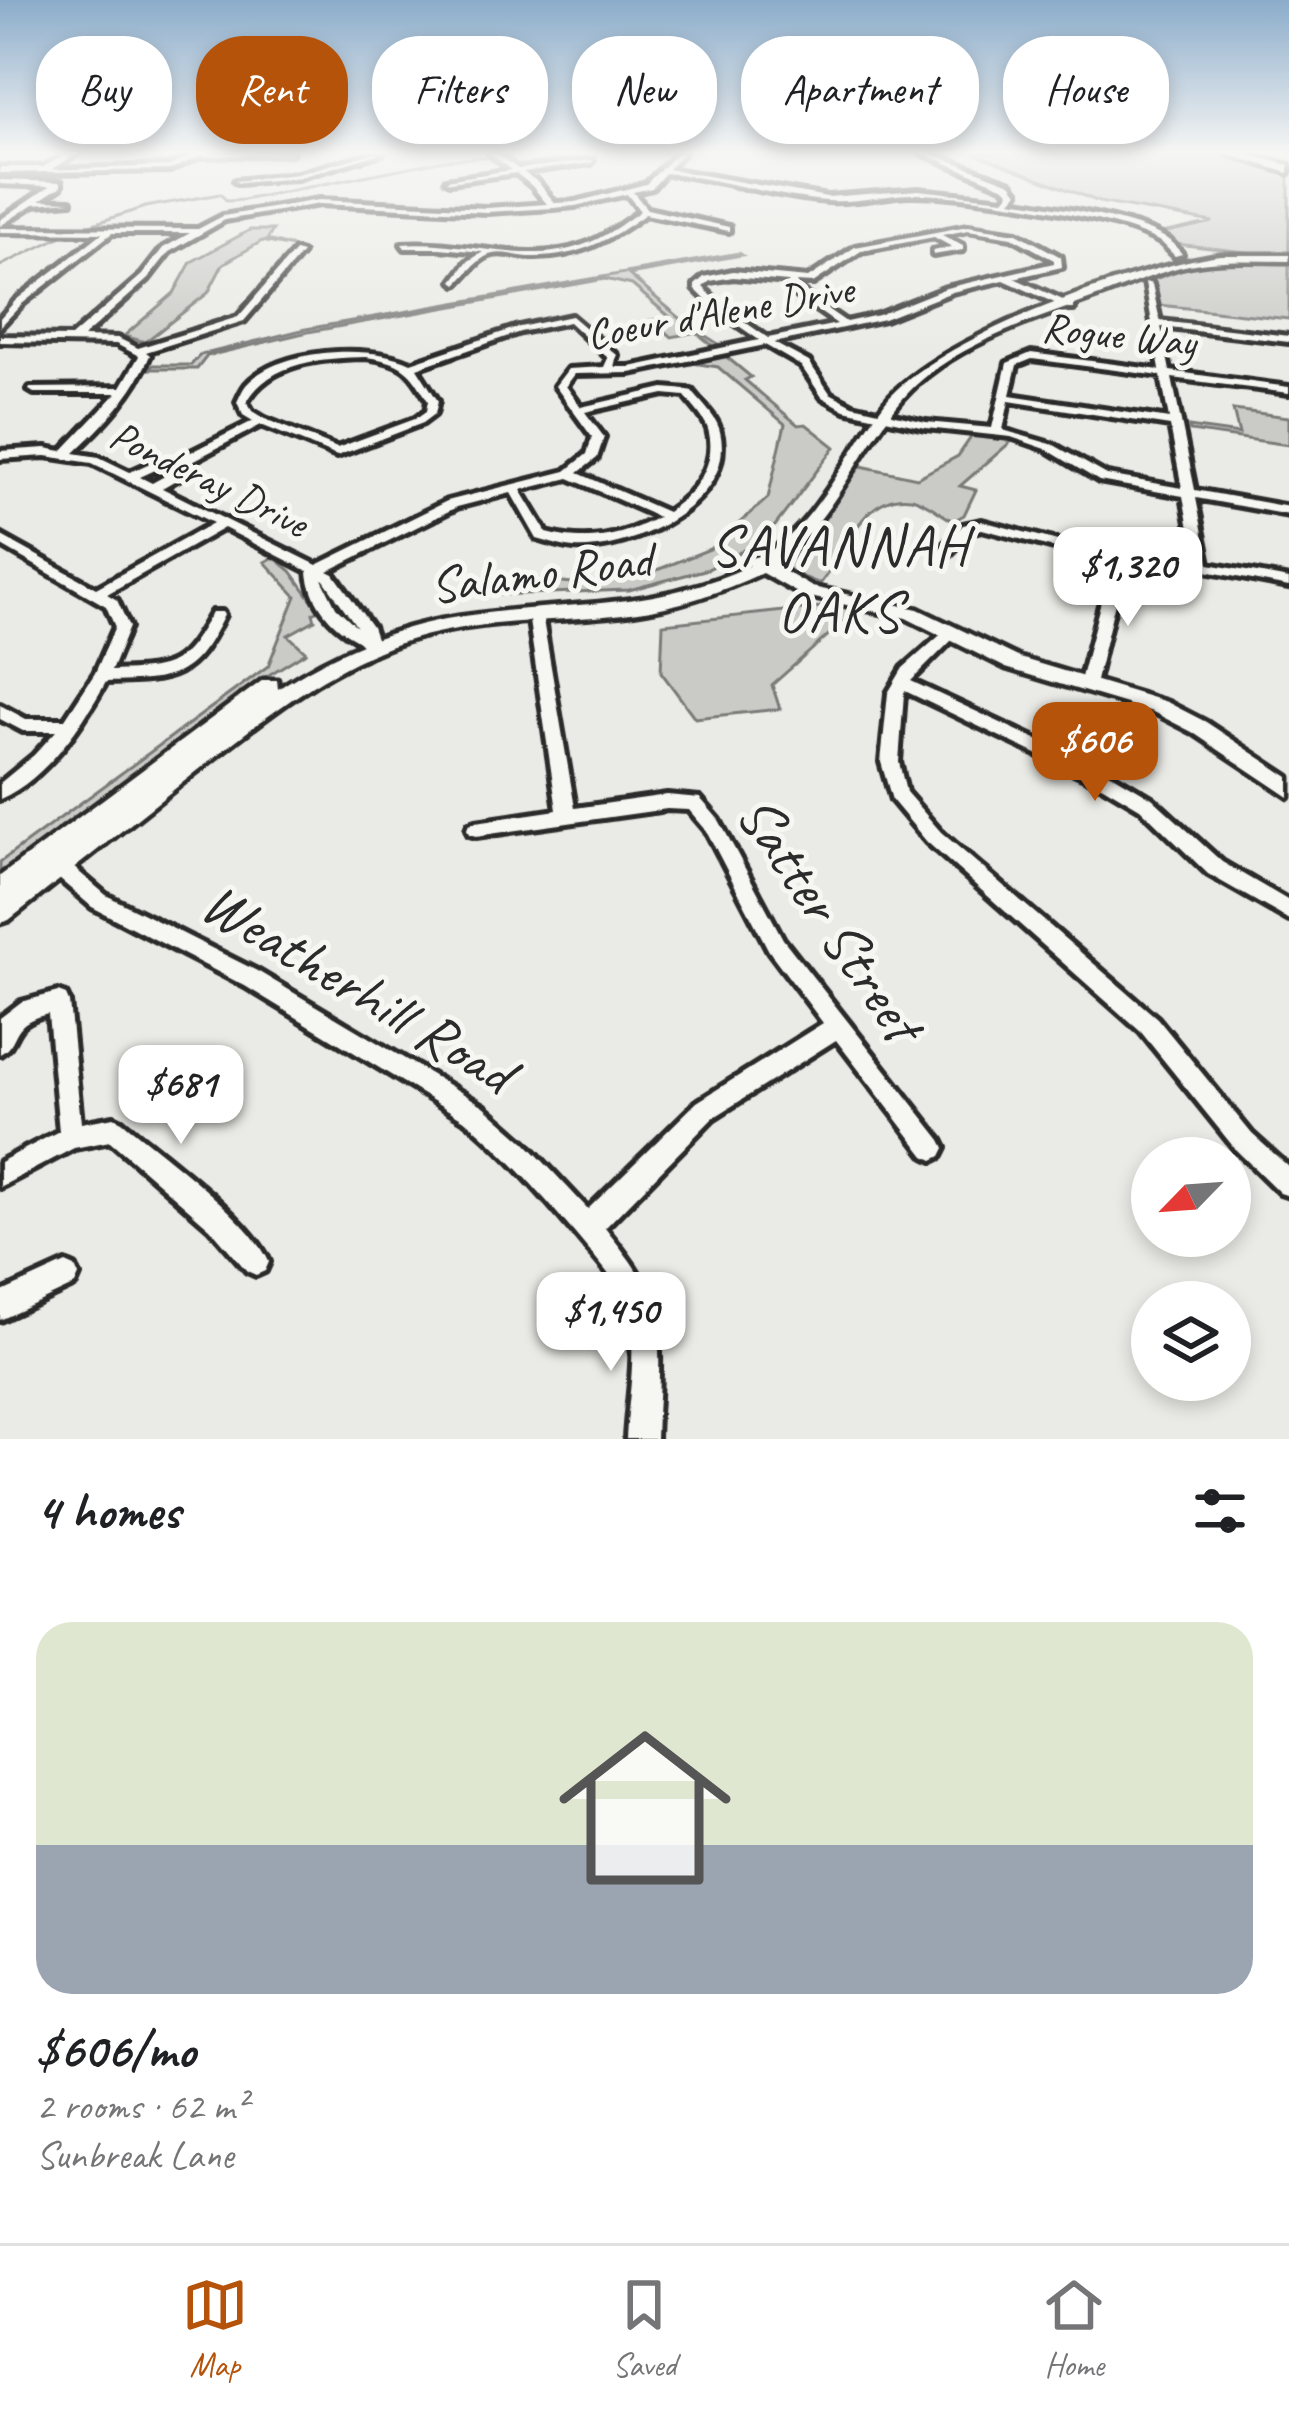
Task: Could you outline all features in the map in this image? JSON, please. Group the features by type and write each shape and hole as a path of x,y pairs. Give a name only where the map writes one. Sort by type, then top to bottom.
{"main road":[{"name":"Salamo Road","path":"368,642 440,626 659,604 710,590 809,525 878,415 908,383 936,363 1184,258 1289,258"},
{"name":"Salamo Road","path":"0,912 52,861 256,694 319,656 471,608 659,592 755,562"},
{"path":"755,562 807,591 892,607 1013,663 1136,698 1191,722 1289,788"},
{"name":"Salamo Road","path":"0,890 52,861"}],"street":[{"path":"75,339 145,277 166,250 216,220"},
{"path":"405,246 452,244 538,257 585,250 631,220"},
{"path":"681,220 726,230"},
{"path":"1097,220 1128,227 1184,258"},
{"path":"0,227 202,231"},
{"name":"Coeur d'Alene Drive","path":"570,473 587,462 598,441 594,426 560,386 562,378 584,368 638,368 845,325 893,313 949,290 1053,268 1060,262 1003,231 968,228 858,249 824,276 792,283"},
{"path":"0,324 20,302 110,231"},
{"path":"933,234 960,248 936,253"},
{"path":"457,280 470,264 490,252"},
{"path":"0,339 118,341 141,350 241,319 298,253"},
{"path":"845,325 798,293 792,283 733,274 698,285 704,295 811,369 833,400 878,415 997,431 1050,447 1091,475 1289,511"},
{"path":"1007,278 1066,305"},
{"path":"1148,284 1203,566"},
{"path":"411,366 518,330 571,319 613,357 608,369"},
{"name":"Rogue Way","path":"1158,324 1289,339"},
{"path":"67,453 93,430 142,364 141,350"},
{"path":"351,354 385,356 411,366 433,401 430,412 355,448 330,450 261,422 244,409 244,393 277,369 351,354"},
{"name":"Rogue Way","path":"997,431 1012,363 1031,356 1166,370 1289,390"},
{"path":"34,390 120,390"},
{"path":"514,488 542,536 559,542 631,535 668,517 694,497 713,470 720,437 707,411 688,393 580,410"},
{"path":"1005,398 1176,424"},
{"path":"132,476 163,462 178,463 261,422"},
{"name":"Ponderay Drive","path":"0,455 67,453 132,476 224,522 314,572 314,584 335,615 368,642"},
{"path":"154,487 176,474 178,463"},
{"path":"314,572 441,508 570,473 668,517"},
{"path":"96,594 224,522"},
{"path":"941,555 968,528 982,525 1118,561 1203,566 1289,583"},
{"path":"0,539 118,609 122,627 99,677 68,725 38,764 0,792"},
{"path":"1087,685 1118,561"},
{"path":"535,614 567,816"},
{"path":"99,677 162,674 182,667 191,662 217,615"},
{"path":"952,632 902,683 895,700 890,763 898,795 914,818 1149,1024 1244,1142 1289,1184"},
{"path":"902,683 1109,781 1146,803 1215,868 1289,910"},
{"path":"0,712 23,725 68,725"},
{"name":"Satter Street","path":"476,829 694,803 713,825 776,945 933,1148"},
{"name":"Weatherhill Road","path":"52,861 99,901 252,979 476,1114 507,1141 628,1277 640,1306 641,1439"},
{"path":"0,1043 9,1020 23,1009 58,1002 64,1021 71,1137"},
{"path":"586,1229 705,1110 838,1026"},
{"path":"0,1174 71,1137 105,1128 122,1132 219,1219 256,1262"},
{"path":"0,1306 66,1276"}],"shaded area":[{"path":"1202,220 1289,220 1289,257 1176,244 1157,234 1213,222"},
{"path":"250,230 273,230 267,240 293,247 262,241 223,264 208,293 145,342 124,336 174,293 191,262"},
{"path":"742,255 629,275 720,345 714,347 696,332 672,337 652,320 671,318 632,285 605,279 308,332 207,356 197,369 149,369 153,365 191,365 200,355 306,329"},
{"path":"1231,259 1289,263 1289,319 1159,305 1150,281 1187,267"},
{"path":"723,354 751,377 745,380 798,425 806,424 835,447 775,526 708,569 629,590 492,595 489,581 526,578 581,584 647,574 710,549 768,498 785,424 718,367 686,362"},
{"path":"1233,410 1289,417 1289,445 1190,431 1189,427 1239,434"},
{"path":"974,433 1013,440 960,486 976,490 964,515 953,521 916,499 894,499 867,515 820,584 783,569 861,466 917,478 958,456"},
{"path":"274,557 291,571 319,610 313,613 315,620 288,635 306,652 241,692 0,875 0,862 268,666 296,596 265,562"},
{"path":"839,605 859,608 772,685 780,709 695,718 661,672 663,624"}],"waterway":[{"path":"78,229 105,220"},
{"path":"0,266 68,233"}],"district":[{"name":"SAVANNAH OAKS","path":"840,579"}]}
